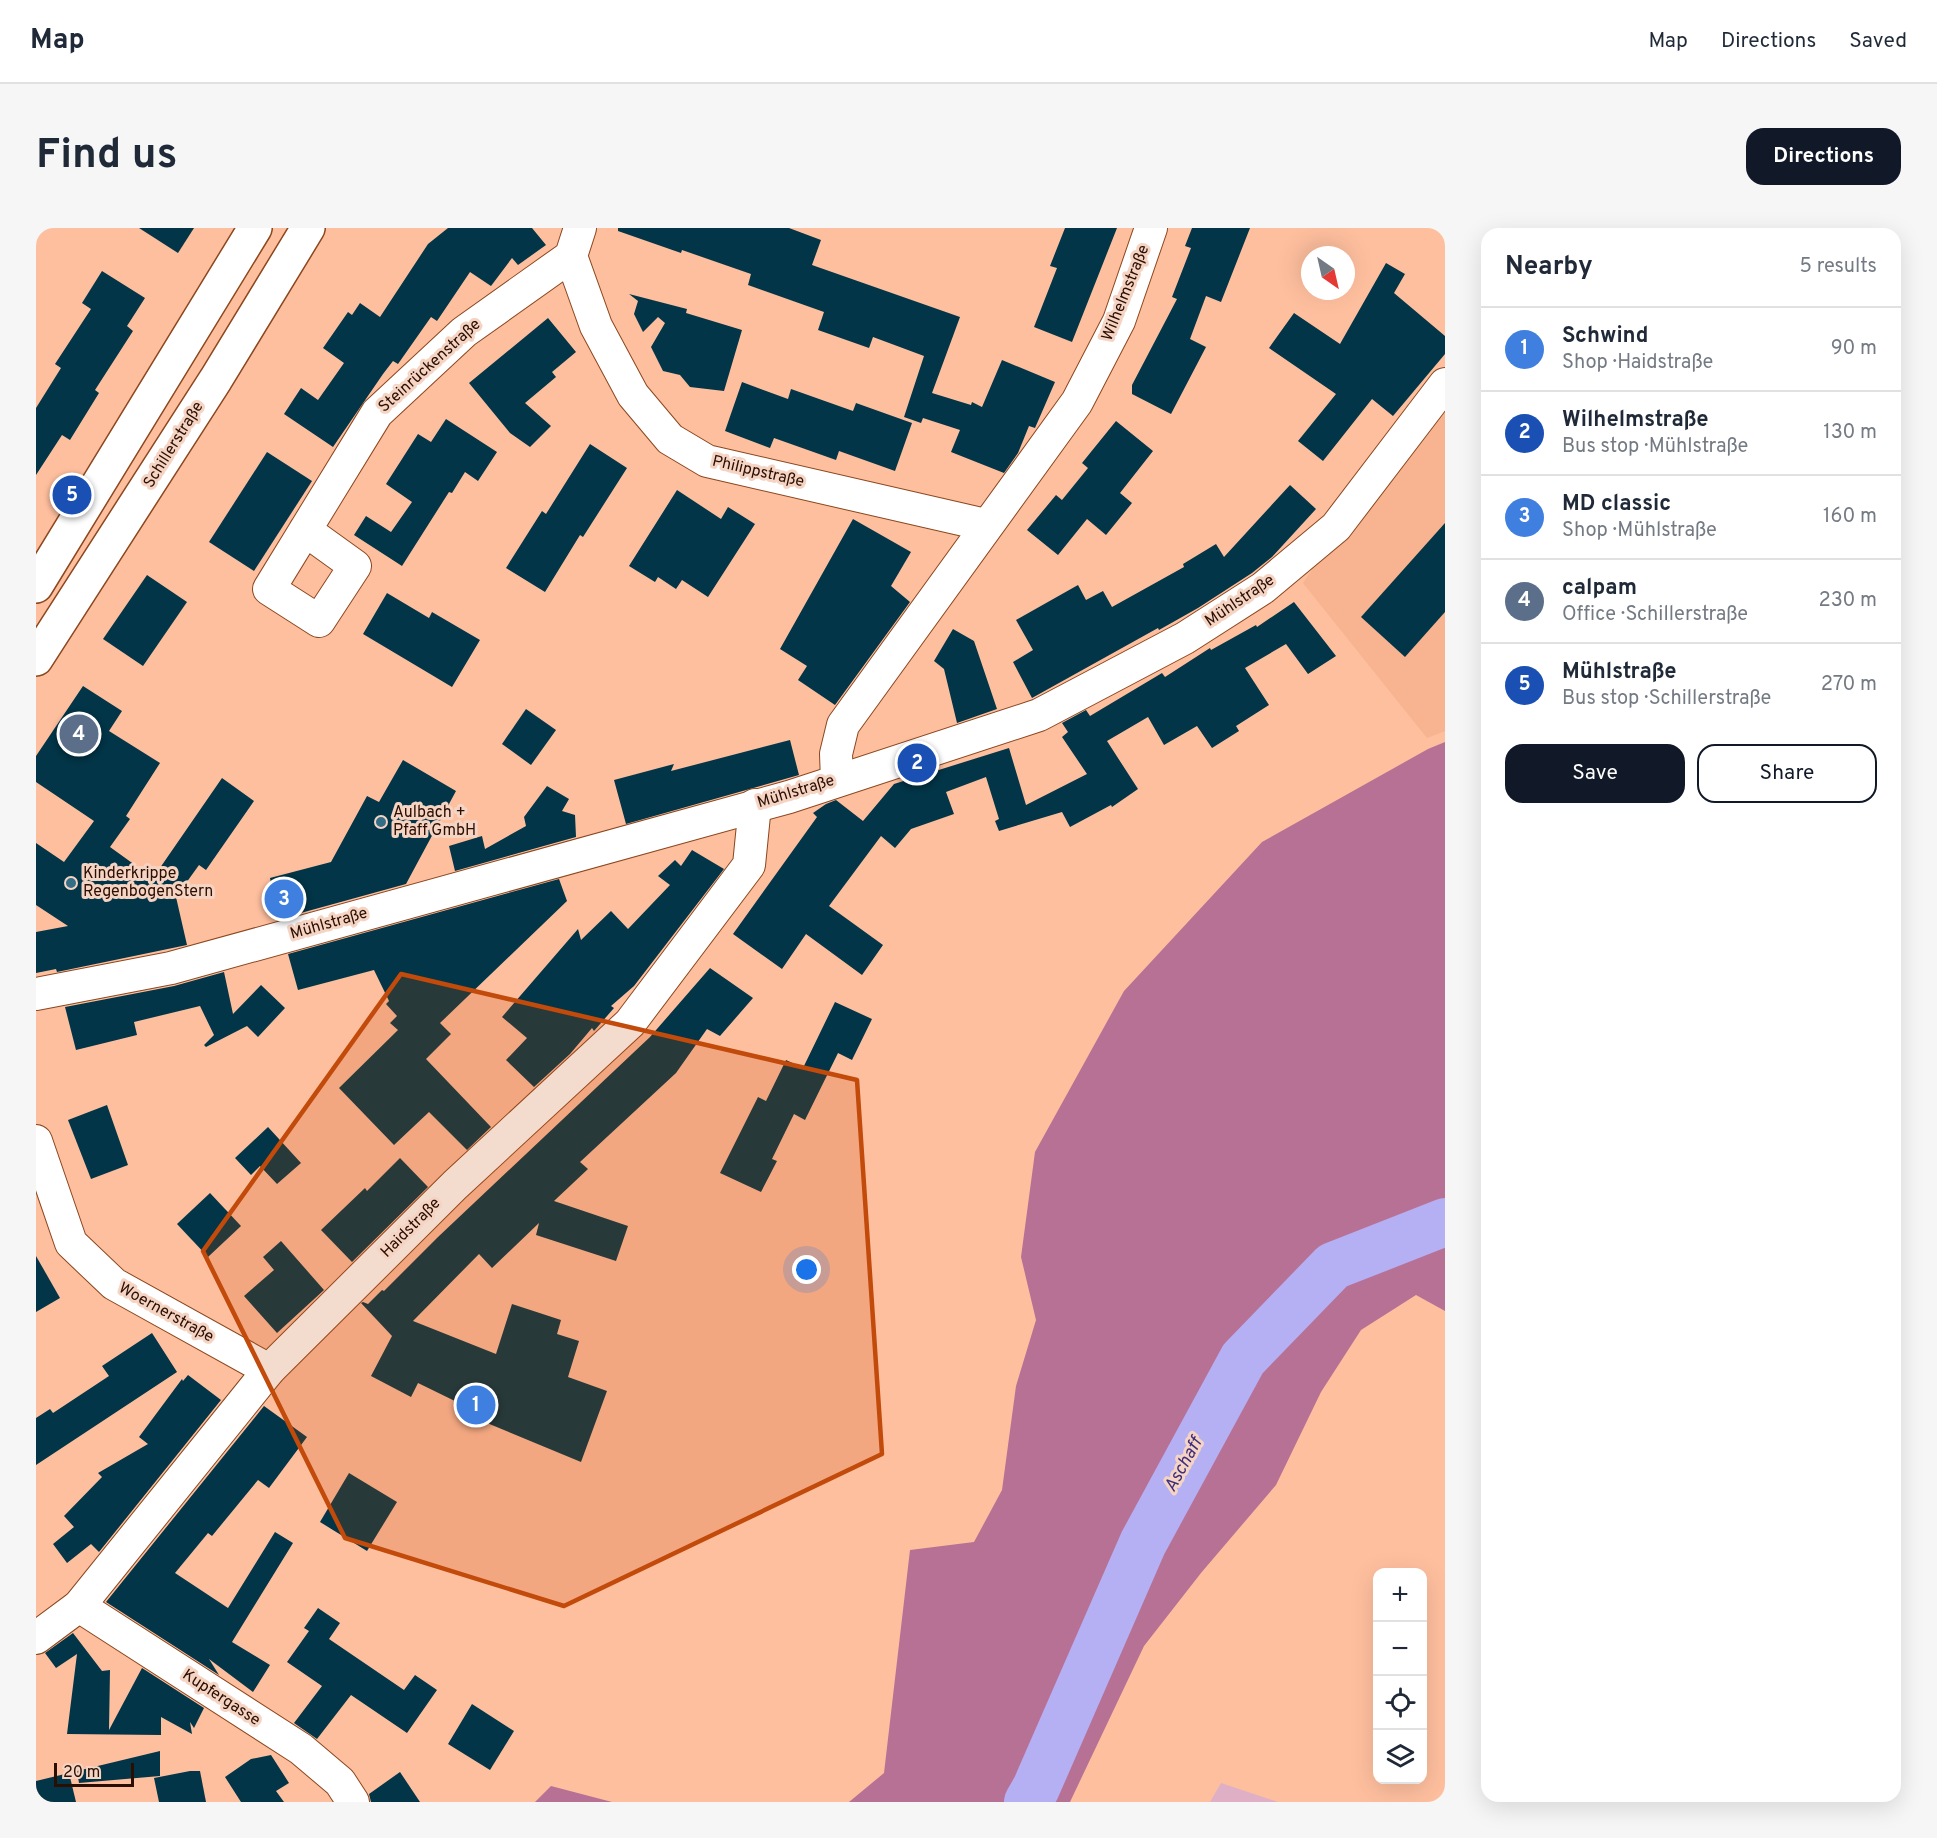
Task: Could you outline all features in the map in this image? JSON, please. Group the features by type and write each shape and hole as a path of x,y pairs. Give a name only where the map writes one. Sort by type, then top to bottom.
{"main road":[{"path":"36,586 255,228"},
{"name":"Schillerstraße","path":"36,659 185,429 308,228"}],"street":[{"name":"Wilhelmstraße","path":"837,780 836,754 843,725 1077,402 1119,321 1151,228"},
{"name":"Philippstraße","path":"575,242 596,326 633,395 670,440 707,461 986,525"},
{"name":"Steinrückenstraße","path":"304,530 377,413 464,332 575,242"},
{"name":"Mühlstraße","path":"36,994 171,968 789,797 1039,715 1185,638 1263,588 1336,527 1445,384"},
{"name":"Haidstraße","path":"36,1638 78,1606 269,1370 463,1177 630,1023 749,865 755,805"},
{"name":"Woernerstraße","path":"36,1141 71,1243 114,1284 269,1370"},
{"name":"Kupfergasse","path":"78,1606 301,1749 340,1782 353,1802"}],"highlighted area":[{"path":"401,974 857,1080 882,1454 564,1606 345,1538 203,1251"}],"shaded area":[{"path":"1445,373 1445,731 1427,738 1303,583"},
{"path":"1445,742 1445,1311 1416,1295 1361,1330 1321,1392 1276,1485 1201,1573 1144,1646 1070,1802 849,1802 884,1773 910,1550 974,1542 1002,1490 1016,1386 1036,1320 1021,1257 1035,1152 1124,991 1262,842 1428,749"},
{"path":"1221,1783 1278,1802 1210,1802"},
{"path":"551,1786 612,1802 535,1802"}],"building":[{"path":"139,228 194,228 178,253"},
{"path":"448,228 532,228 546,245 518,265 512,258 491,286 470,272 437,321 431,317 398,364 393,361 333,447 284,414 301,388 318,400 344,363 323,348 348,312 352,315 360,303 380,317 428,244"},
{"path":"618,228 789,228 821,240 812,265 960,317 932,393 971,405 972,402 982,407 1002,360 1055,382 1035,428 1029,426 1018,453 1004,473 951,452 960,430 923,418 921,423 904,417 924,356 873,337 869,348 818,330 824,312 748,285 751,274 682,250 681,253 618,231"},
{"path":"1065,228 1117,228 1072,342 1034,327 1057,268 1050,266"},
{"path":"1192,228 1250,228 1221,302 1206,296 1190,339 1206,347 1171,414 1132,394 1132,385 1177,299 1172,297 1191,248 1185,246"},
{"path":"1386,263 1405,274 1394,293 1445,336 1445,354 1393,416 1372,399 1323,461 1298,441 1336,394 1269,348 1294,313 1340,344"},
{"path":"102,271 145,298 127,326 133,331 95,390 99,393 70,440 62,435 36,475 36,408 61,368 55,364 91,309 82,303"},
{"path":"629,294 687,309 686,313 742,330 724,391 690,387 680,375 663,371 651,347 665,323 658,317 643,332 634,314 638,301"},
{"path":"548,318 576,352 552,372 556,377 525,403 551,426 530,447 510,433 469,383"},
{"path":"742,382 788,399 791,389 853,411 856,403 912,423 895,471 839,451 836,460 774,438 770,448 725,431"},
{"path":"446,419 497,452 478,481 465,472 452,493 449,492 402,566 354,535 366,516 391,532 412,502 386,484 418,434 431,442"},
{"path":"1116,421 1153,451 1120,493 1132,503 1106,535 1087,519 1058,555 1027,530 1056,495 1062,500 1088,468 1082,463"},
{"path":"590,444 627,468 583,537 580,535 545,592 506,568 542,511 546,514"},
{"path":"267,452 312,481 254,571 209,542"},
{"path":"1290,485 1316,509 1272,557 1252,573 1198,608 1032,698 1013,662 1033,650 1016,620 1078,585 1086,600 1103,591 1112,607 1184,567 1183,564 1216,544 1224,557"},
{"path":"677,490 721,519 728,507 755,524 708,597 682,580 676,589 658,577 655,582 629,566"},
{"path":"853,519 911,552 891,586 910,602 835,705 798,680 807,666 780,649"},
{"path":"1445,523 1445,612 1405,657 1361,617"},
{"path":"147,575 187,602 143,666 103,639"},
{"path":"387,593 429,618 432,612 480,640 452,687 363,634"},
{"path":"1294,602 1336,656 1308,674 1286,644 1245,668 1269,705 1236,726 1239,731 1212,748 1197,726 1164,745 1148,717 1107,741 1138,789 1112,807 1111,805 1070,827 1062,812 999,831 995,821 999,819 986,777 946,792 954,814 911,829 895,848 881,836 829,906 883,945 862,975 806,934 782,969 733,934 817,817 813,813 826,804 836,800 863,821 894,784 1009,748 1026,805 1087,774 1062,737 1068,732 1062,723 1086,710 1090,716 1162,673 1165,677 1210,648 1211,650 1256,625 1257,627"},
{"path":"953,629 974,641 997,709 957,723 944,669 934,661"},
{"path":"83,686 122,711 109,731 160,763 126,816 130,819 110,847 153,878 222,778 254,801 206,870 199,865 176,897 187,945 57,972 56,969 36,973 36,932 68,926 36,905 36,843 64,862 94,821 36,782 36,756"},
{"path":"526,709 556,730 531,765 502,744"},
{"path":"790,740 799,775 626,824 614,780 674,764 671,771"},
{"path":"403,760 456,791 406,884 279,919 270,878 331,862 367,796 379,802"},
{"path":"547,786 569,799 562,811 575,815 576,837 455,871 449,846 482,836 485,849 526,826 524,817"},
{"path":"692,850 724,869 634,986 611,1006 614,1008 594,1031 592,1028 570,1054 534,1087 506,1060 527,1038 502,1017 578,929 581,940 611,911 628,929 670,885 658,876 675,860 681,866"},
{"path":"559,879 567,901 440,1023 451,1034 426,1059 491,1127 467,1150 429,1112 394,1145 339,1088 398,1030 390,1023 397,1016 386,1004 389,1001 374,970 298,990 288,954"},
{"path":"710,968 753,998 720,1036 707,1029 676,1073 580,1162 588,1169 554,1201 628,1226 616,1261 536,1235 539,1223 492,1268 479,1254 413,1321 496,1354 512,1304 561,1320 557,1334 579,1341 568,1377 607,1391 581,1462 458,1411 461,1404 418,1383 411,1397 371,1376 392,1336 361,1303 368,1304 382,1290 384,1291 650,1037"},
{"path":"224,972 233,1014 261,985 285,1008 258,1037 247,1026 206,1047 204,1045 214,1035 200,1006 134,1022 137,1035 76,1050 65,1007 174,986"},
{"path":"835,1002 872,1019 852,1060 838,1053 805,1120 794,1114 772,1159 777,1161 761,1192 720,1173 758,1097 766,1101 786,1060 803,1068"},
{"path":"107,1105 128,1165 91,1179 68,1120"},
{"path":"268,1127 301,1163 277,1184 260,1166 251,1175 235,1158"},
{"path":"400,1158 428,1187 352,1262 321,1230 365,1188 367,1191"},
{"path":"210,1193 241,1226 208,1257 177,1224"},
{"path":"281,1241 324,1290 277,1333 244,1296 274,1270 263,1257"},
{"path":"36,1256 60,1298 36,1312"},
{"path":"152,1333 177,1372 36,1465 36,1418 50,1409 53,1413 109,1376 102,1366"},
{"path":"188,1375 221,1400 99,1552 91,1544 67,1563 53,1544 74,1527 64,1516 102,1477 98,1473 148,1444 139,1437 182,1379 183,1381"},
{"path":"264,1406 307,1437 269,1488 258,1480 212,1536 208,1533 175,1573 228,1608 275,1532 293,1543 232,1642 270,1665 253,1692 209,1659 219,1675 106,1602"},
{"path":"349,1473 397,1502 367,1551 320,1522"},
{"path":"318,1608 340,1623 329,1639 404,1690 415,1675 437,1690 407,1733 351,1695 317,1739 294,1723 322,1686 287,1662 309,1631 304,1628"},
{"path":"73,1633 102,1671 110,1670 109,1730 142,1668 204,1708 194,1728 190,1722 192,1734 161,1717 161,1735 67,1734 77,1654 56,1668 45,1653"},
{"path":"472,1704 514,1731 490,1770 448,1744"},
{"path":"160,1751 160,1776 79,1783 77,1771"},
{"path":"271,1755 289,1783 276,1791 284,1802 241,1802 225,1777 251,1759"},
{"path":"200,1771 206,1802 159,1802 154,1778"},
{"path":"400,1772 420,1802 371,1802 369,1794"},
{"path":"69,1773 76,1802 36,1802 36,1781"}],"waterway":[{"name":"Aschaff","path":"1028,1802 1143,1543 1243,1359 1333,1266 1445,1222"}],"place":[{"name":"Mühlstraße","path":"72,495"},
{"name":"calpam","path":"79,734"},
{"name":"Wilhelmstraße","path":"917,763"},
{"name":"Aulbach + Pfaff GmbH","path":"381,822"},
{"name":"Kinderkrippe RegenbogenStern","path":"71,883"},
{"name":"MD classic","path":"284,899"},
{"name":"Schwind","path":"476,1405"}]}
